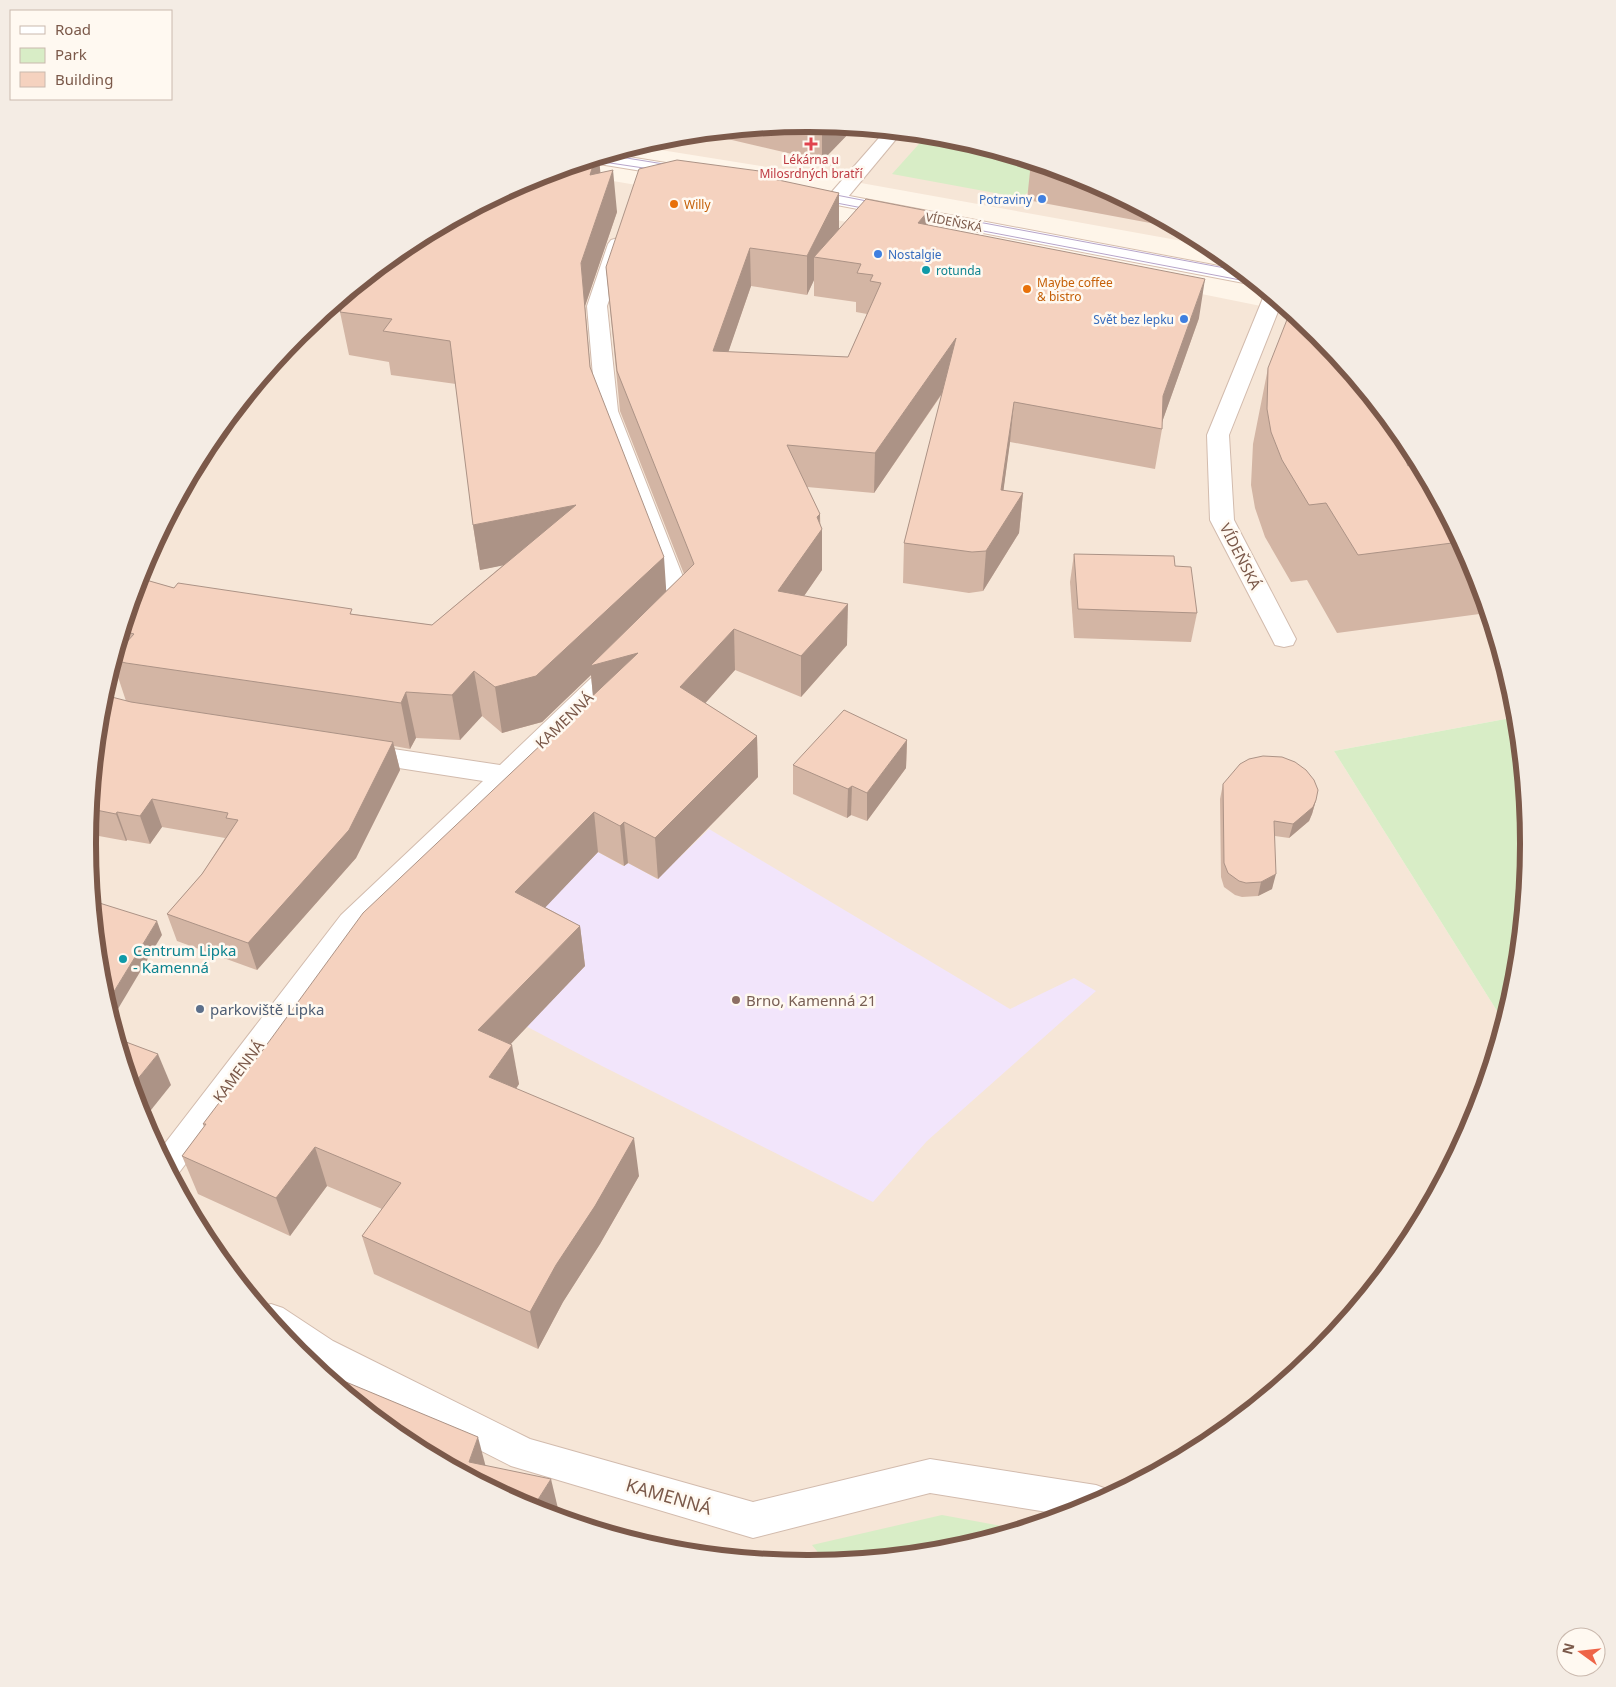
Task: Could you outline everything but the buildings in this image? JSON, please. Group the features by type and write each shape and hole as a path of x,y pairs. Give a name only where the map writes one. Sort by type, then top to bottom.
{"street":[{"path":"836,199 890,137"},
{"path":"612,160 708,176"},
{"path":"636,190 644,164"},
{"name":"VÍDEŇSKÁ","path":"782,189 1236,276"},
{"path":"625,225 597,306 607,411 682,605 654,632"},
{"name":"VÍDEŇSKÁ","path":"1271,303 1218,435 1222,520 1284,639"},
{"name":"KAMENNÁ","path":"171,1160 350,923 633,653"},
{"path":"334,749 507,775"},
{"name":"KAMENNÁ","path":"291,1332 321,1352 524,1454 753,1520 930,1476 1083,1500"}],"shaded area":[{"path":"808,132 855,133 947,145 992,156 1080,186 1123,205 1187,242 811,174 653,149 715,138 761,133"},
{"path":"570,174 817,216 1279,310 1343,374 1373,410 1400,448 1446,529 1466,571 1482,615 1495,659 1508,718 1334,751 1499,1013 1495,1028 1466,1116 1424,1199 1400,1239 1373,1277 1311,1347 1277,1379 1203,1435 1164,1460 1123,1482 1080,1501 992,1531 947,1542 855,1554 808,1555 761,1554 669,1542 624,1531 536,1501 493,1482 452,1460 413,1435 339,1379 305,1347 243,1277 216,1239 170,1158 150,1116 134,1072 110,982 102,936 96,843 102,751 110,705 134,615 150,571 170,529 216,448 243,410 273,374 339,308 413,252 452,227 493,205"},
{"name":"Brno, Kamenná 21","path":"709,829 1010,1009 1074,978 1096,991 927,1141 873,1202 602,1066 451,987 598,852 623,866 629,863 657,879"}],"green space":[{"path":"922,141 992,156 1046,174 1022,198 892,174"},
{"path":"1508,718 1514,751 1520,843 1514,936 1499,1013 1497,1011 1334,751"},
{"path":"942,1515 1006,1527 947,1542 855,1554 820,1555 812,1545"}],"tram line":[{"path":"621,157 676,166"},
{"path":"604,162 657,170"},
{"path":"826,193 877,203"},
{"path":"826,201 873,210"},
{"path":"914,210 1226,268"},
{"path":"915,218 1243,280"}],"place":[{"name":"Lékárna u Milosrdných bratří","path":"811,144"},
{"name":"Potraviny","path":"1042,199"},
{"name":"Willy","path":"674,204"},
{"name":"Nostalgie","path":"878,254"},
{"name":"rotunda","path":"926,270"},
{"name":"Maybe coffee & bistro","path":"1027,289"},
{"name":"Svět bez lepku","path":"1184,319"},
{"name":"Centrum Lipka - Kamenná","path":"123,959"},
{"name":"Brno, Kamenná 21","path":"736,1000"},
{"name":"parkoviště Lipka","path":"200,1009"}]}
